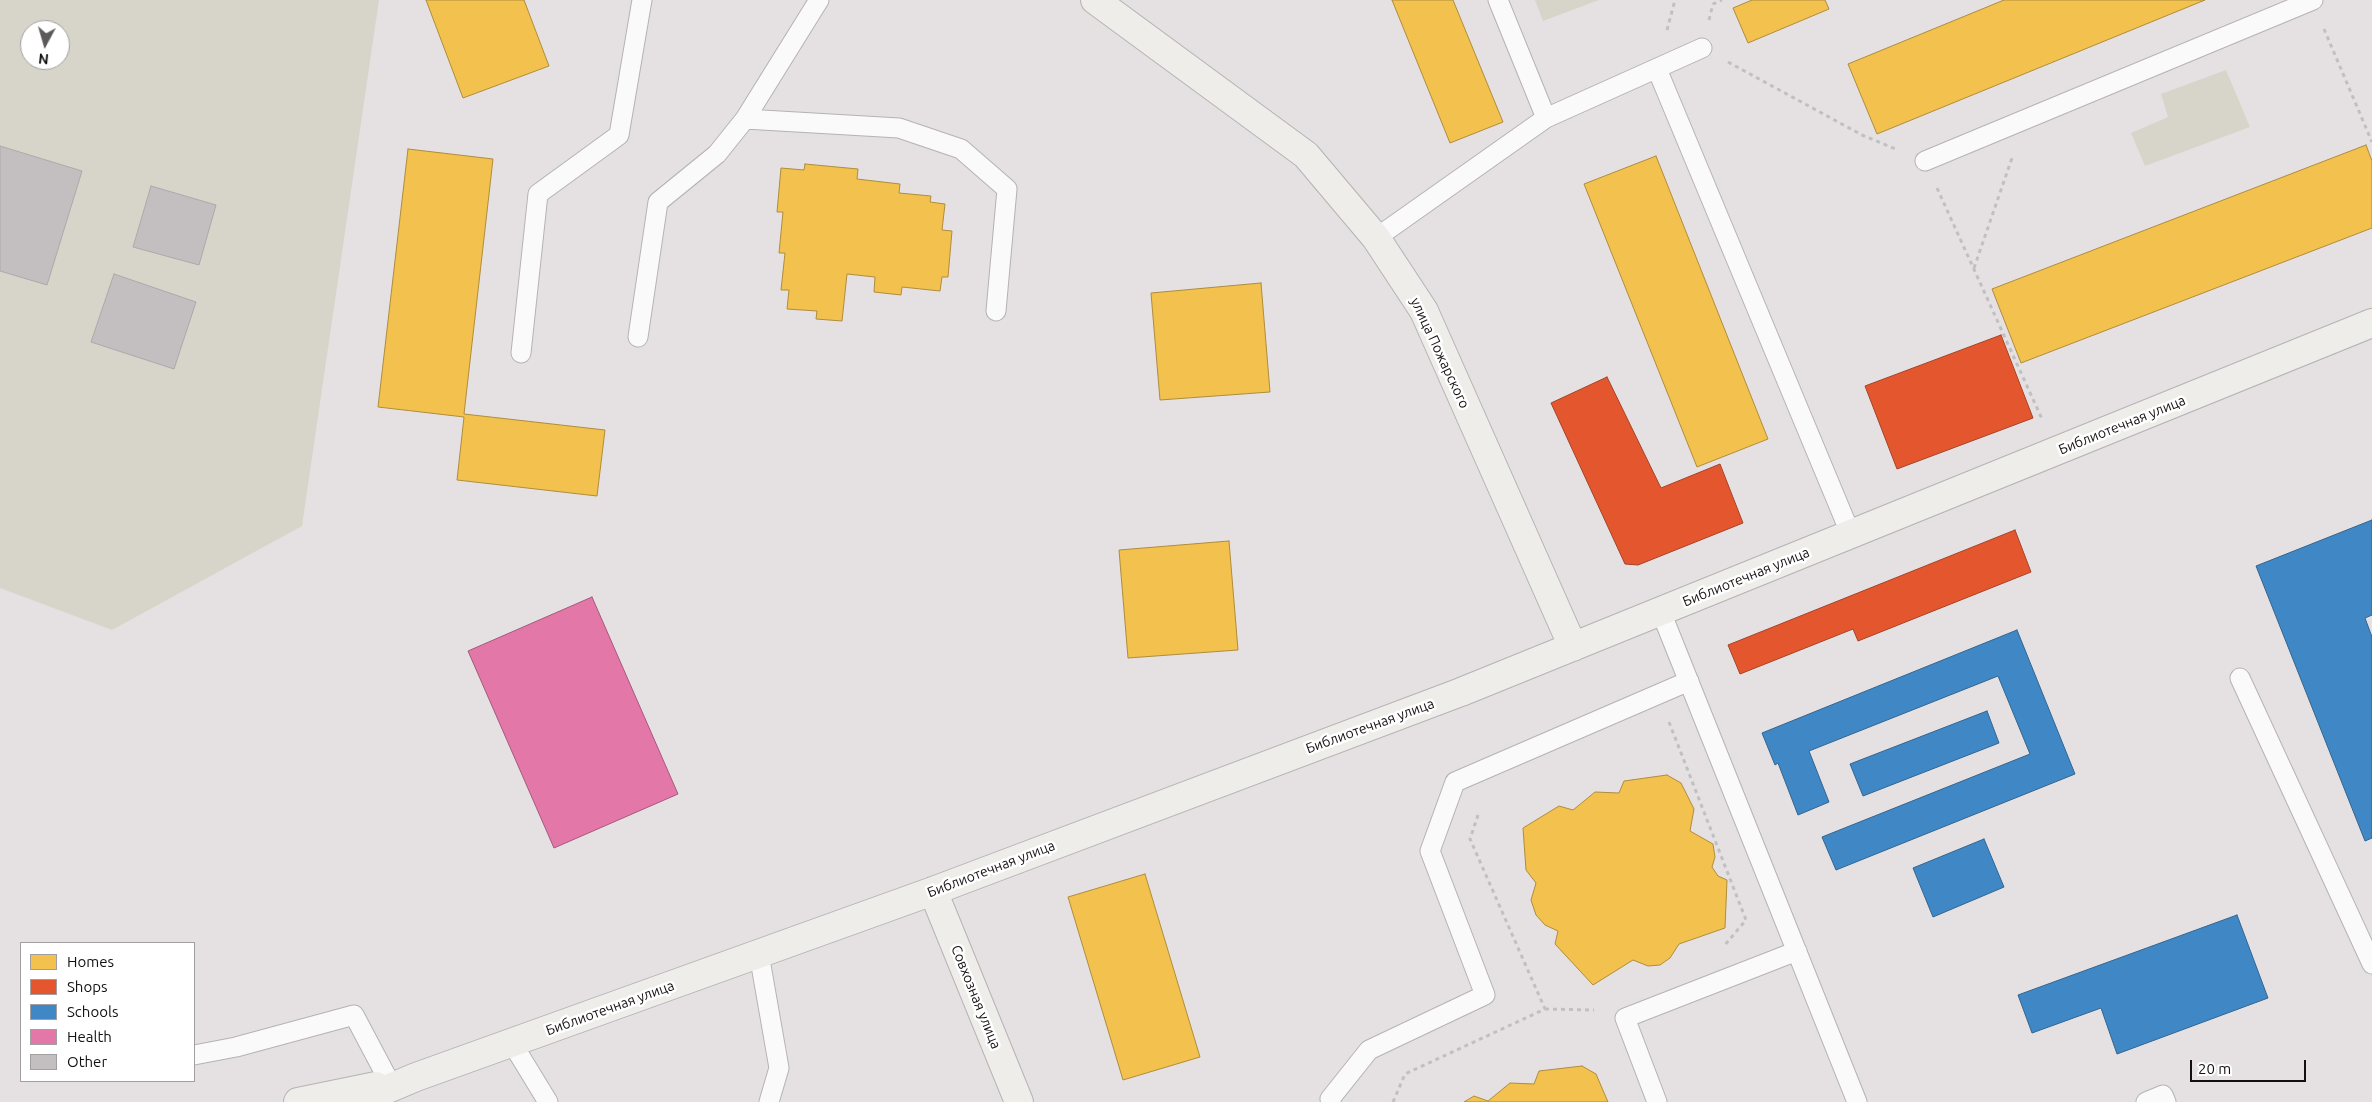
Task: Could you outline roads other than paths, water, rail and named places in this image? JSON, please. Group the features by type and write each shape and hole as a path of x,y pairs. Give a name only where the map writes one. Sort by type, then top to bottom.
{"street":[{"name":"улица Пожарского","path":"1095,0 1306,155 1376,238 1424,311 1573,647"},
{"name":"Библиотечная улица","path":"357,1102 416,1077 933,891 1461,692 2372,323"},
{"name":"Совхозная улица","path":"933,891 1019,1102"},
{"path":"298,1102 416,1077"}],"lane":[{"path":"520,353 538,194 619,135 642,0"},
{"path":"638,337 658,202 717,154 745,119 819,0"},
{"path":"1498,0 1546,118"},
{"path":"1925,161 2312,0"},
{"path":"1376,238 1546,118 1702,48"},
{"path":"1657,69 1851,535"},
{"path":"745,119 899,128 962,148 1007,189 996,312"},
{"path":"1661,612 1857,1102"},
{"path":"2240,678 2372,964"},
{"path":"1331,1102 1330,1099 1369,1050 1485,995 1430,851 1455,782 1689,681"},
{"path":"1657,1102 1625,1018 1797,951"},
{"path":"759,954 779,1068 769,1102"},
{"path":"195,1055 236,1047 354,1015 390,1083"},
{"path":"512,1043 548,1102"},
{"path":"2146,1102 2163,1096 2166,1102"}]}
